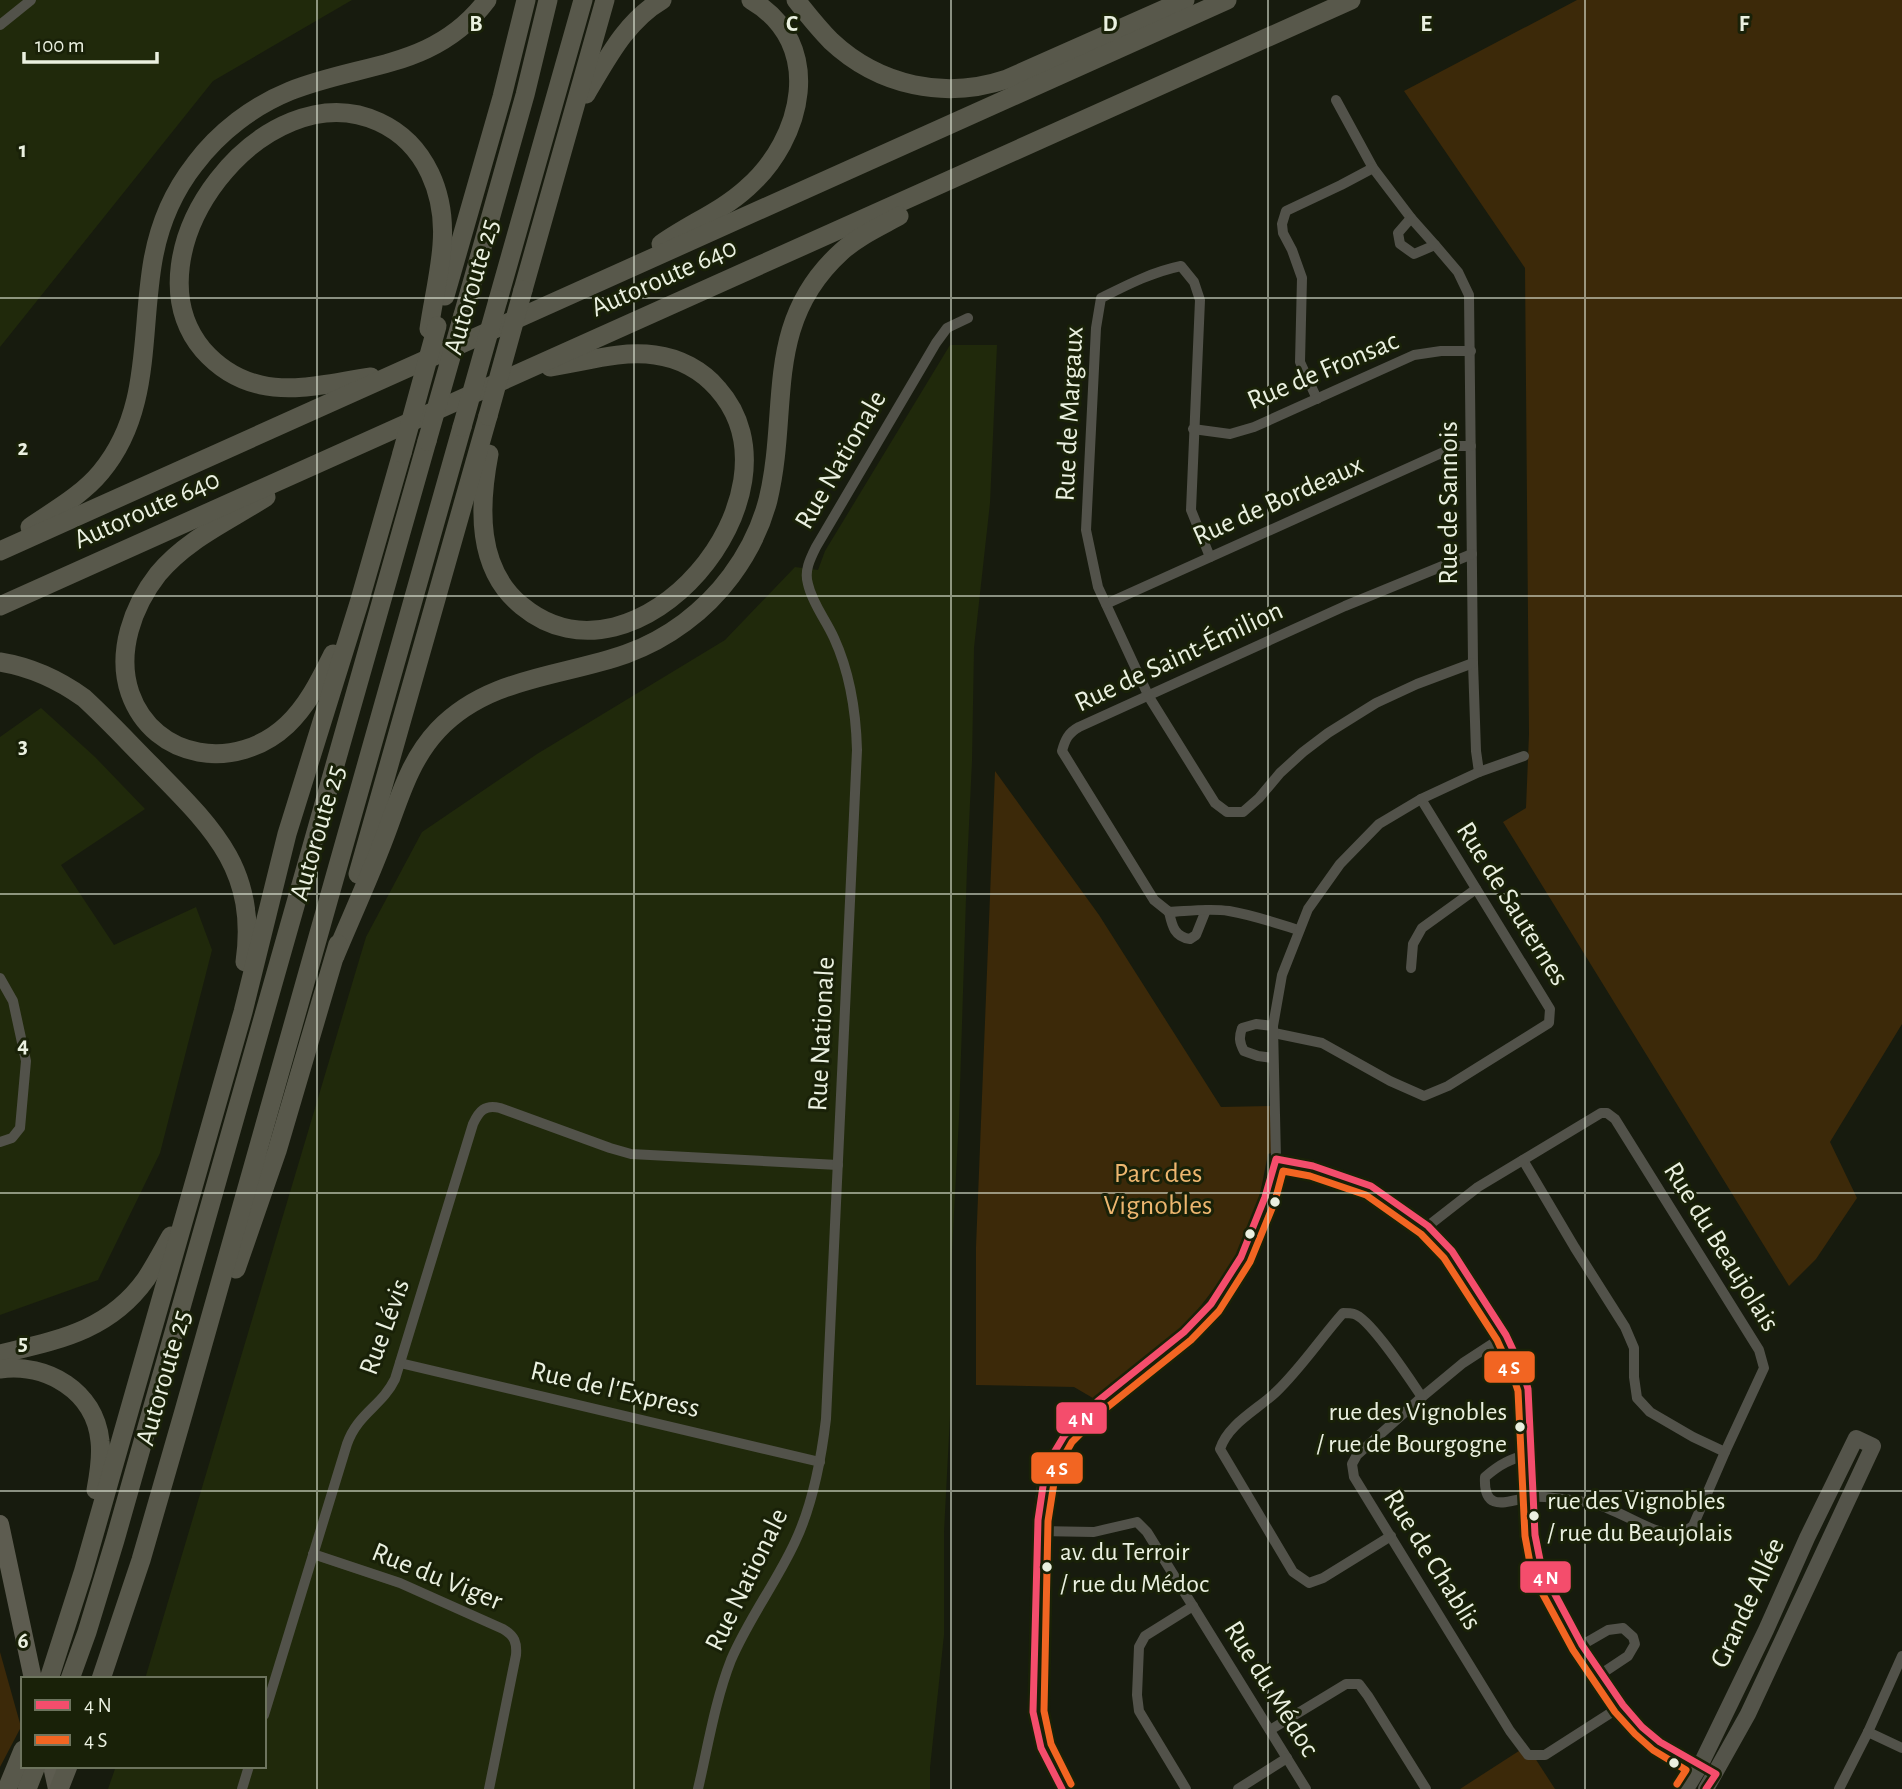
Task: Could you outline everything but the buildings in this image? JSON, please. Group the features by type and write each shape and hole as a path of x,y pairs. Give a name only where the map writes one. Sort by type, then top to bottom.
{"highway":[{"path":"0,550 85,488 107,465 124,437 135,408 139,387 150,275 159,233 183,181 208,148 245,116 287,92 398,61 435,46 466,24 487,0"},
{"path":"50,1677 90,1550 243,1012 287,834 359,603 402,453 433,327 502,97 526,0"},
{"name":"Autoroute 25","path":"71,1677 115,1540 525,95 548,0"},
{"name":"Autoroute 25","path":"103,1677 184,1411 583,0"},
{"path":"184,1411 273,1163 335,956 492,415 523,290 605,0"},
{"path":"574,113 622,35 645,12 663,0"},
{"path":"623,271 683,228 738,196 763,173 784,140 797,104 800,85 796,57 790,41 776,20 751,0"},
{"path":"796,0 832,42 874,71 914,86 958,89 987,85 1023,73 1185,0"},
{"name":"Autoroute 640","path":"0,550 1227,0"},
{"name":"Autoroute 640","path":"0,606 1351,0"},
{"path":"393,375 311,386 276,387 259,385 235,376 207,354 191,332 184,315 179,278 181,259 189,233 201,206 218,180 242,154 260,140 289,122 308,115 349,113 369,117 393,129 421,156 431,174 439,201 442,244 433,327"},
{"path":"335,956 382,846 407,778 433,736 460,711 482,697 520,682 607,660 638,649 682,624 710,600 742,559 765,509 775,460 786,350 793,322 806,294 836,257 859,238 1007,155"},
{"path":"492,415 482,512 484,533 488,554 497,575 513,598 527,611 567,629 598,631 620,626 663,604 692,578 708,559 737,505 745,463 744,440 737,419 728,400 714,384 687,364 668,357 645,354 620,355 525,372"},
{"path":"318,464 241,514 198,538 158,574 137,609 127,639 125,668 130,694 146,722 174,744 209,754 248,750 281,730 303,707 322,677 359,603"},
{"path":"0,662 20,666 54,679 84,698 191,806 218,839 238,875 247,914 243,1012"},
{"path":"247,1072 296,825 327,707"},
{"path":"0,1354 84,1331 119,1308 146,1279 186,1211"},
{"path":"0,1339 23,1348"},
{"path":"0,1368 33,1370 59,1378 80,1396 92,1413 101,1450 90,1550"},
{"path":"7,1789 21,1755"},
{"path":"27,1789 35,1768"},
{"path":"58,1789 67,1768"}],"main road":[{"path":"0,1524 33,1677"},
{"path":"53,1768 58,1789"}],"street":[{"path":"0,24 32,0"},
{"name":"Rue de Sannois","path":"1336,100 1373,168 1411,218 1458,272 1469,295 1474,663 1479,772"},
{"path":"1317,399 1300,362 1302,278 1283,233 1282,224 1286,211 1373,168"},
{"path":"1411,218 1398,233 1400,244 1414,254 1435,245"},
{"name":"Rue de Margaux","path":"1210,557 1191,510 1200,300 1194,282 1181,266 1163,270 1101,298 1086,530 1098,587 1149,696 1215,803 1227,812 1242,811 1259,798 1280,773 1303,752 1328,733 1386,698 1474,663"},
{"name":"Rue Nationale","path":"698,1789 716,1708 729,1667 749,1622 794,1543 809,1503 820,1462 826,1419 857,734 843,663 836,642 810,590 807,572 816,547 936,343 947,328 968,318"},
{"name":"Rue de Fronsac","path":"1193,429 1230,433 1254,427 1414,355 1441,351 1471,351"},
{"name":"Rue de Bordeaux","path":"1106,604 1457,446 1471,446"},
{"name":"Rue de Saint-Émilion","path":"1168,912 1154,900 1062,751 1065,739 1071,732 1345,606 1472,554"},
{"path":"1062,1789 1041,1748 1033,1712 1038,1531 1046,1466 1064,1436 1098,1401 1184,1332 1210,1304 1241,1257 1276,1159 1273,1029 1282,975 1308,909 1340,864 1379,824 1420,799 1524,755"},
{"name":"Rue de Sauternes","path":"1273,1029 1322,1043 1390,1081 1424,1096 1448,1086 1549,1023 1550,1009 1420,799"},
{"path":"1411,968 1413,944 1422,928 1476,889"},
{"path":"1206,910 1196,934 1190,939 1183,939 1177,934 1168,912 1206,910 1228,911 1298,930"},
{"path":"0,978 15,1006 26,1061 18,1131 12,1138 0,1143"},
{"path":"1273,1029 1256,1024 1242,1028 1239,1036 1244,1051 1273,1058"},
{"name":"Rue Lévis","path":"266,1708 350,1436 358,1422 387,1392 400,1363 478,1113 491,1106 500,1108 631,1154 838,1165"},
{"name":"Rue du Beaujolais","path":"1428,1226 1478,1187 1601,1113 1607,1113 1615,1119 1759,1350 1764,1368 1693,1526 1678,1536 1660,1533 1585,1501 1532,1497"},
{"path":"1276,1159 1313,1166 1371,1186 1428,1226 1452,1251 1506,1335 1528,1389 1532,1497 1535,1535 1542,1570 1582,1645 1623,1705 1642,1727 1660,1742 1716,1774"},
{"path":"1523,1160 1625,1326 1634,1348 1637,1398 1650,1412 1725,1452"},
{"path":"1391,1536 1323,1578 1309,1583 1293,1572 1220,1450 1227,1433 1276,1392 1343,1313 1356,1314 1365,1321 1394,1355 1422,1397"},
{"name":"Rue de Chablis","path":"1506,1335 1463,1363 1357,1455 1352,1464 1354,1477 1510,1731 1528,1755 1545,1755 1623,1705"},
{"name":"Rue de l'Express","path":"400,1363 820,1462"},
{"name":"Grande Allée","path":"1686,1789 1700,1766 1766,1630 1856,1438 1873,1446 1748,1714 1706,1789"},
{"path":"1530,1454 1511,1459 1496,1467 1485,1477 1485,1485 1488,1498 1494,1502 1532,1497"},
{"name":"Rue du Médoc","path":"1038,1531 1094,1532 1137,1522 1147,1532 1306,1789"},
{"name":"Rue du Viger","path":"313,1554 407,1586 503,1629 513,1637 517,1647 516,1655 489,1789"},
{"path":"1186,1789 1139,1711 1137,1695 1139,1647 1145,1636 1193,1606"},
{"path":"1582,1645 1608,1630 1622,1628 1633,1637 1634,1644 1628,1656 1601,1674"},
{"path":"1839,1789 1902,1656"},
{"path":"1270,1730 1346,1684 1359,1684 1426,1789"},
{"path":"1867,1732 1902,1748"},
{"path":"1238,1789 1287,1758"},
{"path":"242,1789 248,1768"}],"shaded area":[{"path":"0,0 352,0 213,81 0,347"},
{"path":"950,345 997,345 990,503 974,648 959,1118 951,1270 951,1397 944,1532 944,1635 930,1789 108,1789 115,1768 266,1768 266,1677 146,1677 366,937 422,832 537,754 725,640 795,567 818,570 825,551"},
{"path":"41,708 95,757 145,809 61,865 114,945 196,907 212,950 160,1153 98,1280 0,1315 0,737"}],"green space":[{"path":"1577,0 1902,0 1902,1024 1830,1142 1857,1198 1816,1259 1789,1286 1503,822 1526,808 1529,734 1525,268 1404,91"},
{"name":"Parc des Vignobles","path":"995,771 1099,915 1221,1107 1270,1106 1275,1152 1268,1154 1253,1230 1223,1277 1186,1325 1098,1401 1074,1387 976,1385 976,1247"},
{"path":"0,1652 21,1727 0,1767"},
{"path":"1522,1749 1533,1755 1555,1789 1460,1789"}],"transit line":[{"path":"1062,1789 1041,1748 1033,1712 1038,1520 1046,1466 1064,1436 1098,1401 1184,1332 1211,1304 1241,1257 1265,1197 1276,1159 1313,1166 1371,1186 1428,1226 1452,1251 1506,1335 1528,1389 1535,1535 1542,1570 1582,1645 1623,1705 1642,1727 1660,1742 1716,1774 1706,1789"},
{"path":"1071,1784 1051,1744 1044,1711 1048,1521 1056,1470 1072,1442 1105,1409 1191,1340 1219,1311 1250,1262 1275,1201 1283,1171 1310,1176 1366,1195 1421,1234 1444,1258 1497,1340 1518,1391 1525,1536 1532,1574 1573,1650 1615,1712 1653,1750 1686,1770 1677,1784"}],"place":[{"name":"rue des Vignobles / rue de Bourgogne","path":"1520,1427"},
{"name":"rue des Vignobles / rue du Beaujolais","path":"1534,1516"},
{"name":"av. du Terroir / rue du Médoc","path":"1047,1567"}]}
